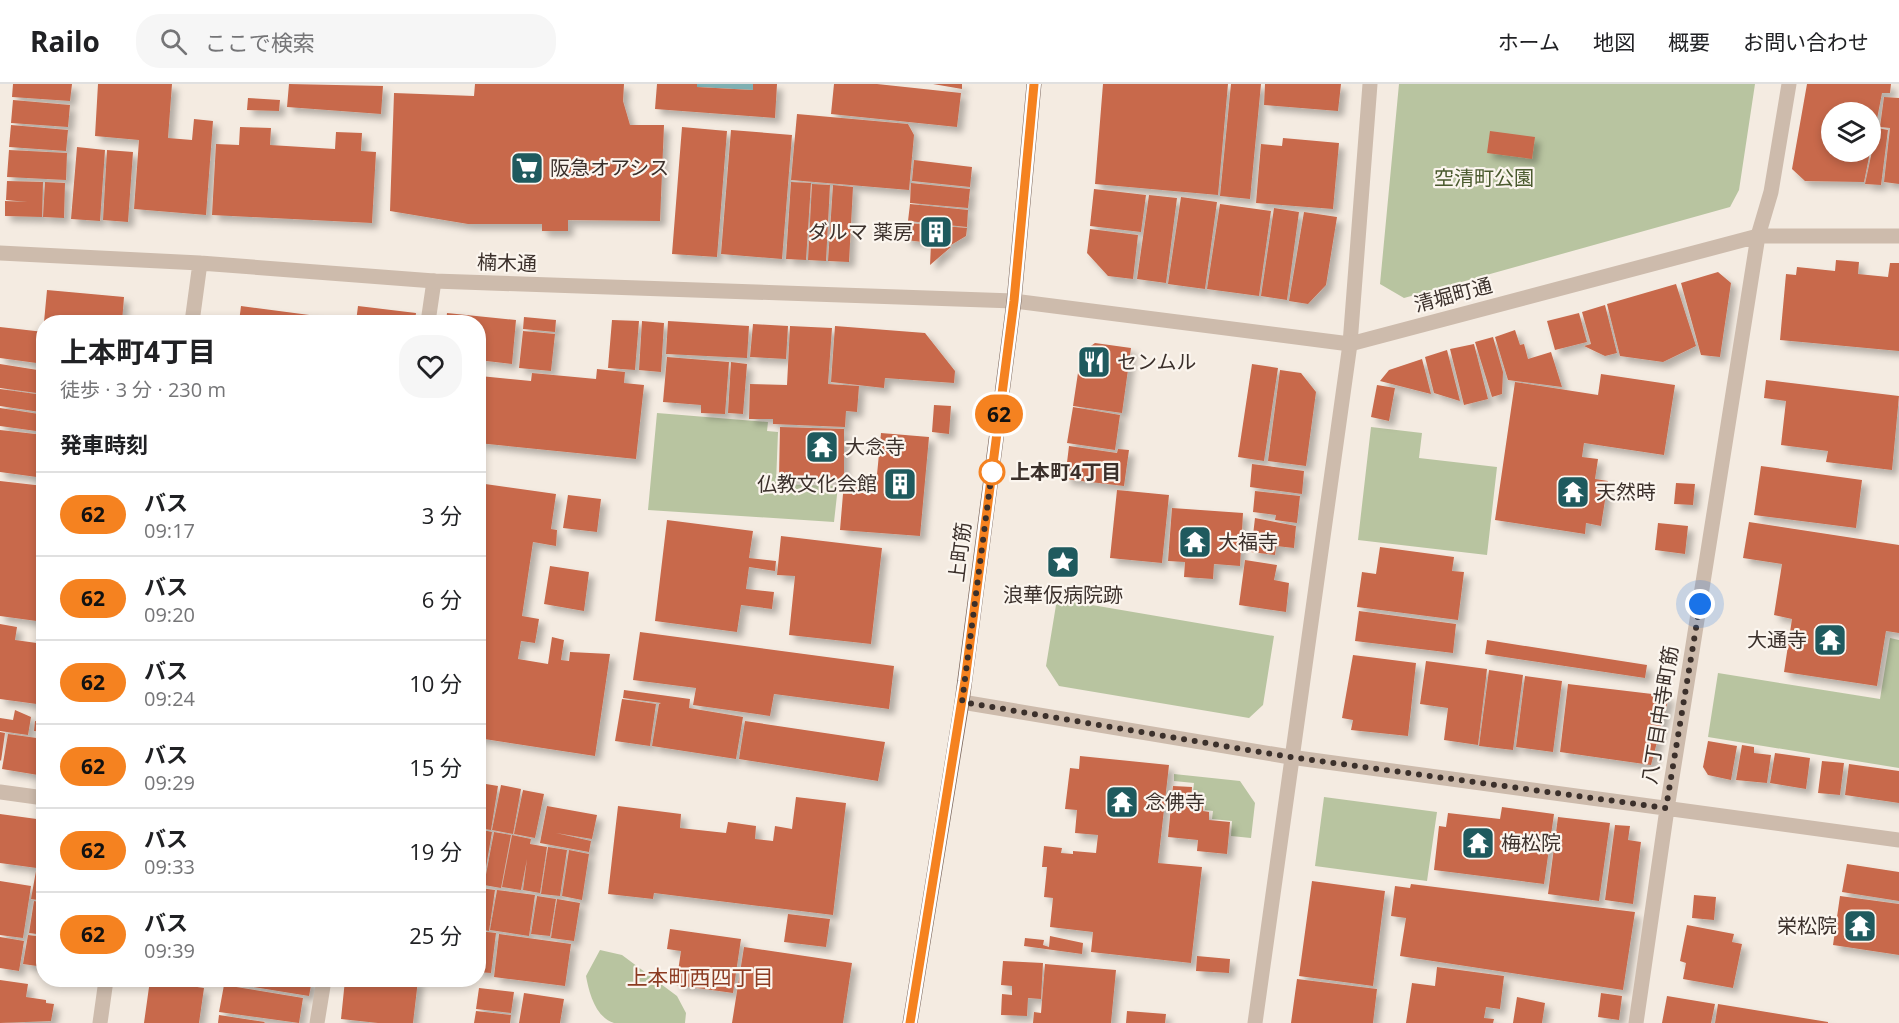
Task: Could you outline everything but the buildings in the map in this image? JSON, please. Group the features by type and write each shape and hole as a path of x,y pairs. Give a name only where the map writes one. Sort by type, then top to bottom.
{"main road":[{"name":"上町筋","path":"910,1023 962,702 1014,301 1034,84"}],"street":[{"path":"1256,1023 1290,757 1350,344 1370,84"},
{"name":"八丁目中寺町筋","path":"1636,1023 1666,808 1758,236 1771,192 1790,84"},
{"name":"清堀町通","path":"1014,301 1350,344 1758,236 1899,236"},
{"name":"楠木通","path":"0,254 200,263 434,281 1014,301"},
{"path":"193,315 200,263"},
{"path":"429,315 434,281"},
{"path":"962,702 1290,757 1899,840"},
{"path":"0,792 36,797"},
{"path":"100,1023 105,987"},
{"path":"317,1023 323,987"}],"green space":[{"name":"空清町公園","path":"1399,84 1755,84 1739,190 1730,207 1404,298 1380,284"},
{"path":"657,413 768,422 767,431 778,432 776,484 838,486 834,522 648,510"},
{"path":"1371,427 1422,433 1419,458 1497,467 1487,555 1358,540"},
{"path":"1057,599 1274,636 1263,705 1249,718 1059,686 1046,666"},
{"path":"1890,638 1899,640 1899,768 1708,737 1718,673 1880,699"},
{"path":"1174,774 1240,781 1255,803 1251,838 1231,836 1232,821 1212,819 1213,811 1205,810 1205,802 1192,801 1194,783 1174,781"},
{"path":"1324,797 1437,812 1427,881 1315,866"},
{"path":"600,950 622,955 677,996 686,1013 685,1023 614,1023 607,1020 598,1010 591,996 586,976"}],"water":[{"path":"697,84 753,84 753,90 697,87"}],"bus line":[{"name":"62","path":"910,1023 965,681 1014,301 1034,84"}],"place":[{"name":"阪急オアシス","path":"527,168"},
{"name":"ダルマ 薬房","path":"936,232"},
{"name":"センムル","path":"1094,362"},
{"name":"大念寺","path":"822,447"},
{"name":"上本町4丁目","path":"992,472"},
{"name":"仏教文化会館","path":"900,484"},
{"name":"天然時","path":"1573,492"},
{"name":"大福寺","path":"1195,542"},
{"name":"浪華仮病院跡","path":"1063,562"},
{"name":"大通寺","path":"1830,640"},
{"name":"念佛寺","path":"1122,802"},
{"name":"梅松院","path":"1478,843"},
{"name":"栄松院","path":"1860,926"}],"district":[{"name":"上本町西四丁目","path":"700,978"}],"route":[{"path":"992,472 993,463 962,702 1290,757 1666,808 1700,604"}]}
